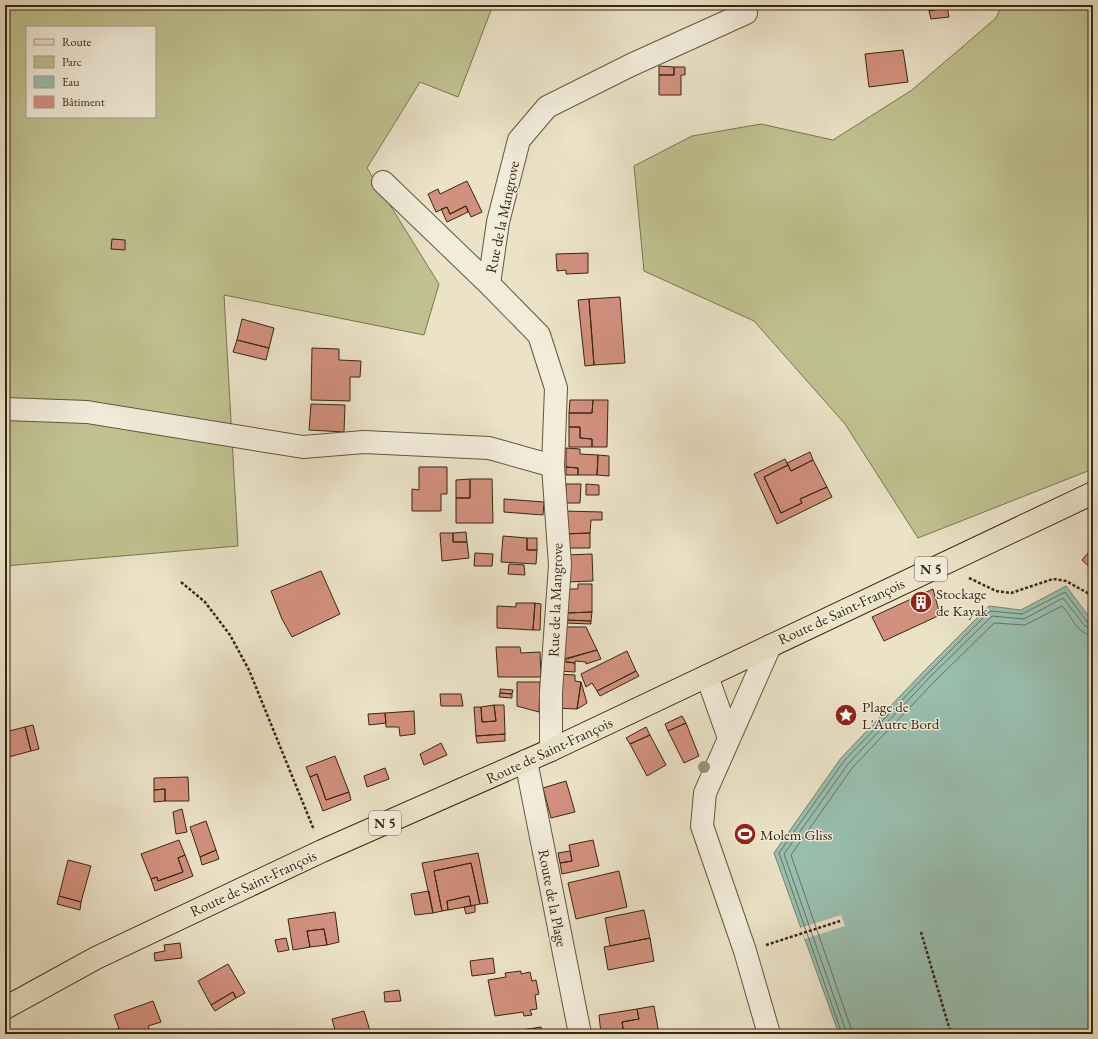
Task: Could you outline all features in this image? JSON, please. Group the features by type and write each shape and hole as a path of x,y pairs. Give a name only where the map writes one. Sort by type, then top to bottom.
{"main road":[{"name":"Route de Saint-François","path":"5,1008 96,958 322,850 551,750 1093,493"}],"street":[{"name":"Rue de la Mangrove","path":"551,750 551,692 560,565 553,466 556,388 539,335 488,284 498,222 519,140 547,107 631,65 746,13"},
{"path":"383,182 488,284"},
{"path":"5,409 87,412 303,447 364,442 490,448 553,466"},
{"path":"769,1034 745,951 702,826 705,793 770,646"},
{"path":"707,676 729,738"},
{"name":"Route de la Plage","path":"526,761 580,1034"}],"path":[{"path":"946,562 967,577 996,591 1011,593 1053,579 1066,580 1093,596"},
{"path":"181,582 205,602 230,635 245,663 322,850"},
{"path":"745,951 803,934 840,921"},
{"path":"921,932 951,1034"}],"green space":[{"path":"5,5 493,5 458,97 420,82 367,168 439,284 424,335 224,295 238,546 5,566"},
{"path":"1002,5 1093,5 1093,469 918,538 845,424 754,321 644,271 634,166 692,136 761,124 833,140 912,90 996,18"}],"water":[{"path":"1066,586 1093,622 1093,1034 839,1034 774,853 841,758 924,671 989,606 1021,610"}],"pier":[{"path":"841,915 845,926 805,939 800,928"}],"building":[{"path":"706,5 734,5 707,9"},
{"path":"928,5 947,5 947,7 929,11"},
{"path":"947,7 949,17 931,19 929,11"},
{"path":"903,50 908,82 869,87 865,54"},
{"path":"659,66 674,67 674,75 659,75"},
{"path":"674,67 685,67 685,75 681,75 681,95 659,95 659,75 674,75"},
{"path":"467,181 482,212 471,217 466,206 450,214 447,207 436,212 428,194 438,189 440,194"},
{"path":"466,206 468,212 447,222 441,209 447,207 450,214"},
{"path":"112,239 125,240 125,250 111,249"},
{"path":"588,253 588,273 566,274 566,270 557,271 556,254"},
{"path":"620,297 625,363 594,365 589,299"},
{"path":"589,299 594,365 585,366 578,300"},
{"path":"242,319 274,328 269,348 237,340"},
{"path":"237,340 269,348 266,360 233,352"},
{"path":"312,348 339,349 339,360 361,361 360,377 350,377 350,401 311,400"},
{"path":"570,400 593,400 592,413 569,413"},
{"path":"593,400 608,400 607,447 592,447 592,439 580,438 580,427 569,427 569,413 592,413"},
{"path":"311,404 345,405 344,432 309,430"},
{"path":"569,427 580,427 580,438 592,439 592,447 569,447"},
{"path":"566,448 580,449 580,454 598,455 597,475 578,475 578,468 566,467"},
{"path":"810,452 813,460 791,471 787,463"},
{"path":"598,455 609,456 609,476 597,475"},
{"path":"785,459 788,465 764,477 781,513 802,503 800,499 827,487 832,497 777,524 754,474"},
{"path":"813,460 827,487 800,499 802,503 781,513 764,477 788,465 791,471"},
{"path":"419,467 447,467 447,494 441,494 441,511 412,511 412,489 419,490"},
{"path":"566,467 578,468 578,475 566,475"},
{"path":"470,479 470,498 456,498 456,480"},
{"path":"470,479 492,479 493,523 456,523 456,498 470,498"},
{"path":"566,484 581,484 580,503 565,503"},
{"path":"586,484 599,485 599,495 586,495"},
{"path":"504,499 544,502 543,515 504,512"},
{"path":"563,511 602,512 602,520 591,520 590,533 563,534"},
{"path":"466,532 467,542 453,542 453,533"},
{"path":"440,533 453,533 453,542 467,542 469,558 442,561"},
{"path":"590,533 590,548 563,548 563,534"},
{"path":"503,536 527,538 527,550 537,550 536,564 501,562"},
{"path":"527,538 537,538 537,550 527,550"},
{"path":"1093,547 1093,570 1082,560"},
{"path":"475,553 493,554 492,566 474,566"},
{"path":"592,554 593,581 565,582 566,555"},
{"path":"509,564 524,565 525,575 508,574"},
{"path":"321,571 340,614 292,637 282,619 271,591"},
{"path":"578,584 592,584 592,612 566,613 567,589 578,589"},
{"name":"Stockage de Kayak","path":"933,589 940,615 884,641 872,617"},
{"path":"516,603 535,603 533,630 497,628 497,606 516,607"},
{"path":"535,603 541,604 540,630 533,630"},
{"path":"592,612 591,621 566,620 566,613"},
{"path":"566,620 591,621 591,624 566,623"},
{"path":"561,627 586,627 597,650 560,660"},
{"path":"496,647 520,647 521,653 540,652 541,677 498,677"},
{"path":"597,650 601,659 586,664 586,662 575,661 575,663 560,661"},
{"path":"627,651 636,671 597,691 592,683 586,687 581,674"},
{"path":"560,661 575,663 575,672 560,671"},
{"path":"636,671 639,676 600,696 597,691"},
{"path":"556,674 575,675 575,681 581,682 577,709 553,708"},
{"path":"517,682 540,682 539,712 517,706"},
{"path":"581,682 587,703 577,709"},
{"path":"500,689 513,690 512,694 500,693"},
{"path":"500,693 512,694 512,698 499,697"},
{"path":"440,694 461,694 463,706 441,706"},
{"path":"494,705 496,721 482,722 481,707"},
{"path":"494,705 504,705 505,734 476,736 474,707 481,707 482,722 496,721"},
{"path":"414,711 415,734 400,736 399,727 386,727 385,713"},
{"path":"385,713 386,723 369,725 368,714"},
{"path":"682,716 686,723 668,731 665,724"},
{"path":"686,723 699,756 684,763 668,731"},
{"path":"33,725 39,749 31,751 25,727"},
{"path":"25,727 31,751 5,758 5,732"},
{"path":"646,727 650,735 630,744 626,738"},
{"path":"505,734 505,741 477,743 476,736"},
{"path":"650,735 666,765 647,776 630,744"},
{"path":"441,743 447,755 424,765 420,754"},
{"path":"335,756 349,792 326,800 317,774 310,777 306,767"},
{"path":"385,768 389,779 367,787 364,776"},
{"path":"317,774 326,800 349,792 351,800 323,811 310,777"},
{"path":"188,777 189,801 165,801 165,789 154,790 154,778"},
{"path":"566,781 575,812 551,818 543,788"},
{"path":"165,789 165,801 154,802 154,790"},
{"path":"182,809 187,832 176,834 173,812"},
{"path":"206,821 216,850 200,857 190,827"},
{"path":"179,840 185,855 178,858 183,872 158,881 157,877 151,879 141,854"},
{"path":"593,840 599,866 562,874 560,863 572,861 569,845"},
{"path":"216,850 219,859 202,865 200,857"},
{"path":"570,851 572,861 560,863 558,853"},
{"path":"478,853 488,903 480,904 471,863 434,871 442,911 433,913 422,863"},
{"path":"185,855 193,876 155,891 151,879 157,877 158,881 183,872 178,858"},
{"path":"68,860 91,866 81,902 59,896"},
{"path":"471,863 480,904 471,906 469,896 447,901 448,910 442,911 434,871"},
{"path":"619,871 627,907 576,919 568,883"},
{"path":"429,891 433,913 415,915 411,894"},
{"path":"59,896 81,902 80,910 57,904"},
{"path":"469,896 471,906 448,910 447,901"},
{"path":"475,905 475,912 466,914 464,907"},
{"path":"644,910 650,938 610,946 605,918"},
{"path":"335,912 339,942 327,945 324,929 307,931 310,947 293,950 288,919"},
{"path":"324,929 327,945 310,947 307,931"},
{"path":"286,938 289,950 278,952 275,940"},
{"path":"650,938 654,961 608,970 604,947"},
{"path":"180,943 182,958 155,961 154,953 165,951 164,945"},
{"path":"493,958 495,973 472,976 470,961"},
{"path":"228,964 245,993 236,998 233,992 211,1005 198,981"},
{"path":"521,971 521,974 530,972 532,981 536,980 539,994 535,995 537,1009 530,1010 532,1015 524,1016 523,1012 495,1016 488,980 506,977 505,973"},
{"path":"399,990 401,1001 385,1002 384,992"},
{"path":"233,992 236,998 215,1011 211,1005"},
{"path":"153,1001 161,1022 148,1026 150,1031 142,1034 121,1034 114,1015"},
{"path":"654,1006 659,1034 624,1034 622,1022 639,1019 637,1009"},
{"path":"637,1009 639,1019 622,1022 624,1034 601,1034 599,1015"},
{"path":"364,1011 371,1034 336,1034 332,1019"},
{"path":"541,1027 542,1034 536,1034 535,1028"},
{"path":"119,1028 121,1034 114,1034 113,1031"},
{"path":"535,1028 536,1034 491,1034"}],"place":[{"name":"Stockage de Kayak","path":"921,602"},
{"name":"Plage de L'Autre Bord","path":"846,715"},
{"name":"Molem Gliss","path":"745,834"}]}
